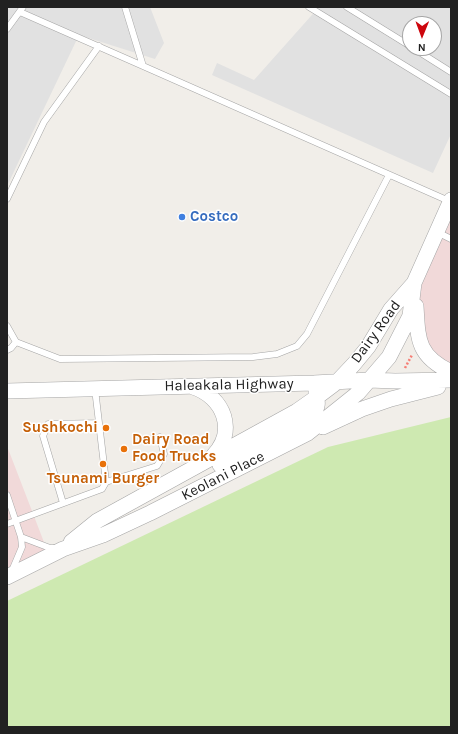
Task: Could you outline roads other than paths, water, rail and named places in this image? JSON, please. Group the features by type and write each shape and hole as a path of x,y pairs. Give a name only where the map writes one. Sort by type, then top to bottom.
{"street":[{"name":"Dairy Road","path":"369,380 389,358 410,316 414,283 451,201"},
{"name":"Dairy Road","path":"336,382 368,348 391,308 414,283"},
{"path":"414,283 417,332 422,346 433,361 451,372"},
{"name":"Haleakala Highway","path":"7,391 186,386 316,390 336,382 369,380 451,380"},
{"name":"Keolani Place","path":"8,577 63,549 103,535 150,513 308,433 358,393 369,380"},
{"path":"308,433 362,409 391,399 451,384"},
{"path":"186,386 202,390 211,396 217,403 224,416 224,437 219,449 209,460"},
{"path":"186,495 201,478 214,468 311,416 317,408 316,390"},
{"name":"Keolani Place","path":"63,549 97,521 296,411 316,390"}],"lane":[{"path":"125,7 143,66"},
{"path":"309,7 451,94"},
{"path":"347,7 402,41"},
{"path":"7,29 21,9 143,66 451,201"},
{"path":"7,199 44,122 99,46"},
{"path":"426,56 451,72"},
{"path":"7,326 16,342 60,359 253,357 277,354 297,346 307,334 389,175"},
{"path":"437,232 451,239"},
{"path":"7,350 16,342"},
{"path":"7,524 102,489 106,482 95,389"},
{"path":"63,503 43,436 48,424 99,423"},
{"path":"106,482 157,466 164,454 160,437"},
{"path":"7,495 21,537 22,548 8,577"},
{"path":"21,537 50,548 63,549"}],"place":[{"name":"Costco","path":"182,217"},
{"name":"Sushkochi","path":"106,428"},
{"name":"Dairy Road Food Trucks","path":"124,449"},
{"name":"Tsunami Burger","path":"103,464"}]}
